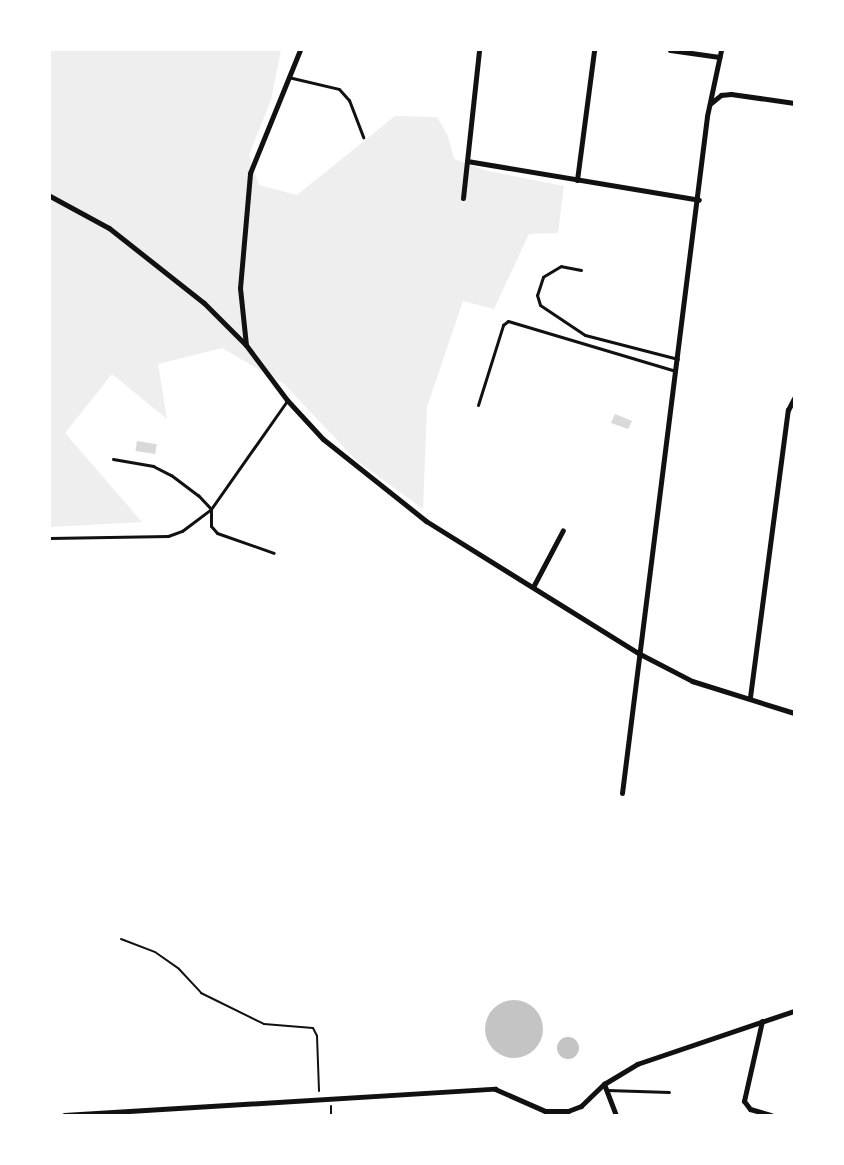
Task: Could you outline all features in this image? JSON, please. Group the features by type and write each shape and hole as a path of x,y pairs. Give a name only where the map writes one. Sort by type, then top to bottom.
{"street":[{"path":"246,345 240,288 246,198 261,139 300,50"},
{"path":"463,198 479,50"},
{"path":"577,180 594,50"},
{"path":"670,50 720,57"},
{"path":"622,793 711,103 721,50"},
{"path":"711,103 721,95 731,94 794,103"},
{"path":"467,161 699,200"},
{"path":"50,196 109,228 204,303 246,345 288,400 356,468 426,521 640,654 692,681 794,713"},
{"path":"750,698 788,410 794,398"},
{"path":"533,588 563,530"},
{"path":"64,1115 495,1089 545,1111 557,1112 581,1106 637,1064 794,1011"},
{"path":"762,1021 744,1101 750,1109 771,1115"},
{"path":"605,1087 616,1115"}],"lane":[{"path":"288,77 339,89 349,100 363,137"},
{"path":"580,270 561,266 542,276 537,296 540,305 585,334 678,360"},
{"path":"478,405 503,325 508,322 677,371"},
{"path":"50,538 168,536 197,522 210,509 288,400"},
{"path":"112,460 153,466 198,495 210,509 211,526 217,533 274,553"},
{"path":"605,1087 669,1092"}],"path":[{"path":"121,939 155,952 179,968 201,993 264,1024 313,1028 317,1036 319,1101"}],"shaded area":[{"path":"50,50 281,50 271,100 249,155 259,185 297,195 395,116 437,117 448,136 454,159 488,171 564,186 558,233 529,234 494,309 463,301 427,407 423,509 356,460 284,384 222,348 158,364 167,419 112,374 65,433 142,522 50,527"},
{"path":"615,414 632,421 628,429 611,423"},
{"path":"137,441 157,444 155,454 135,451"}],"building":[{"path":"514,1000 525,1002 538,1013 543,1029 541,1040 530,1053 514,1058 503,1056 490,1045 485,1029 487,1018 498,1005"},
{"path":"568,1037 576,1040 579,1048 576,1056 568,1059 560,1056 557,1048 560,1040"}]}
